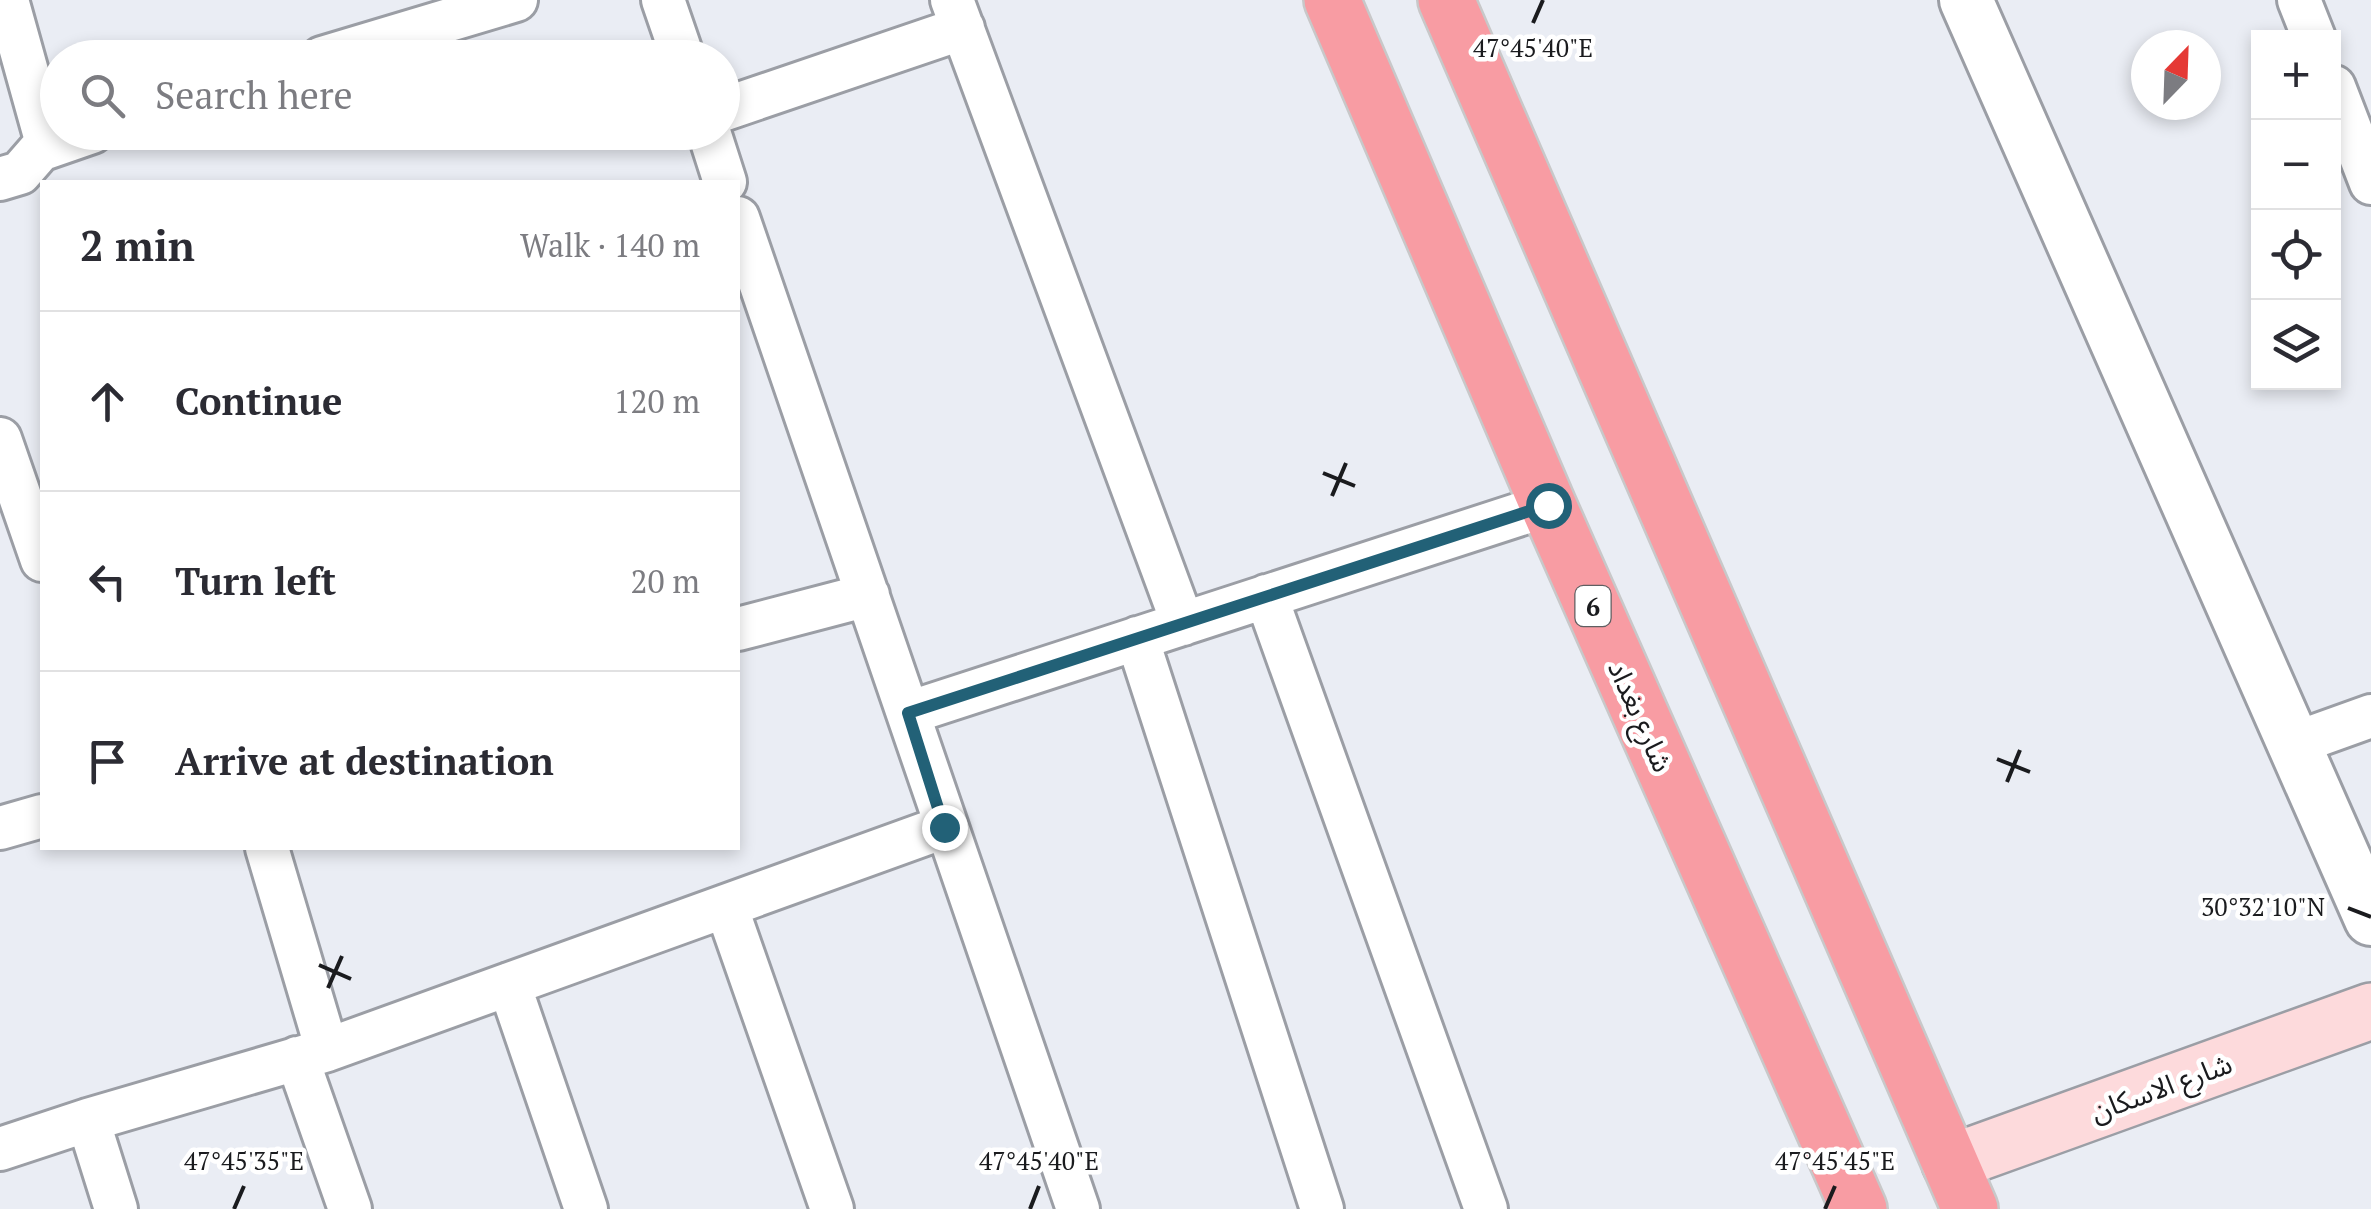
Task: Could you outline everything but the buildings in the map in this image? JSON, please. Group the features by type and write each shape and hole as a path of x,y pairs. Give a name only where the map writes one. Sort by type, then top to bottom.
{"highway":[{"name":"شارع بغداد","path":"1332,0 1548,505 1859,1209"},
{"path":"1446,0 1960,1186"}],"main road":[{"name":"شارع الاسكان","path":"1960,1186 2371,1011"}],"street":[{"path":"7,0 40,118"},
{"path":"381,40 512,0"},
{"path":"662,0 676,40"},
{"path":"1966,0 2371,919"},
{"path":"2300,0 2311,30"},
{"path":"740,103 958,14 1183,624"},
{"path":"2350,103 2371,183"},
{"path":"0,179 20,173 43,150"},
{"path":"715,150 724,180"},
{"path":"740,224 1078,1209"},
{"path":"0,440 40,554"},
{"path":"908,713 1548,505"},
{"path":"740,628 868,595"},
{"path":"1266,596 1486,1209"},
{"path":"1137,638 1322,1209"},
{"path":"2294,744 2371,716"},
{"path":"0,828 40,817"},
{"path":"0,1150 312,1054 944,827"},
{"path":"267,850 350,1209"},
{"path":"726,906 832,1209"},
{"path":"509,984 586,1209"},
{"path":"88,1120 116,1209"}],"route":[{"path":"944,827 908,713 1548,505"}]}
